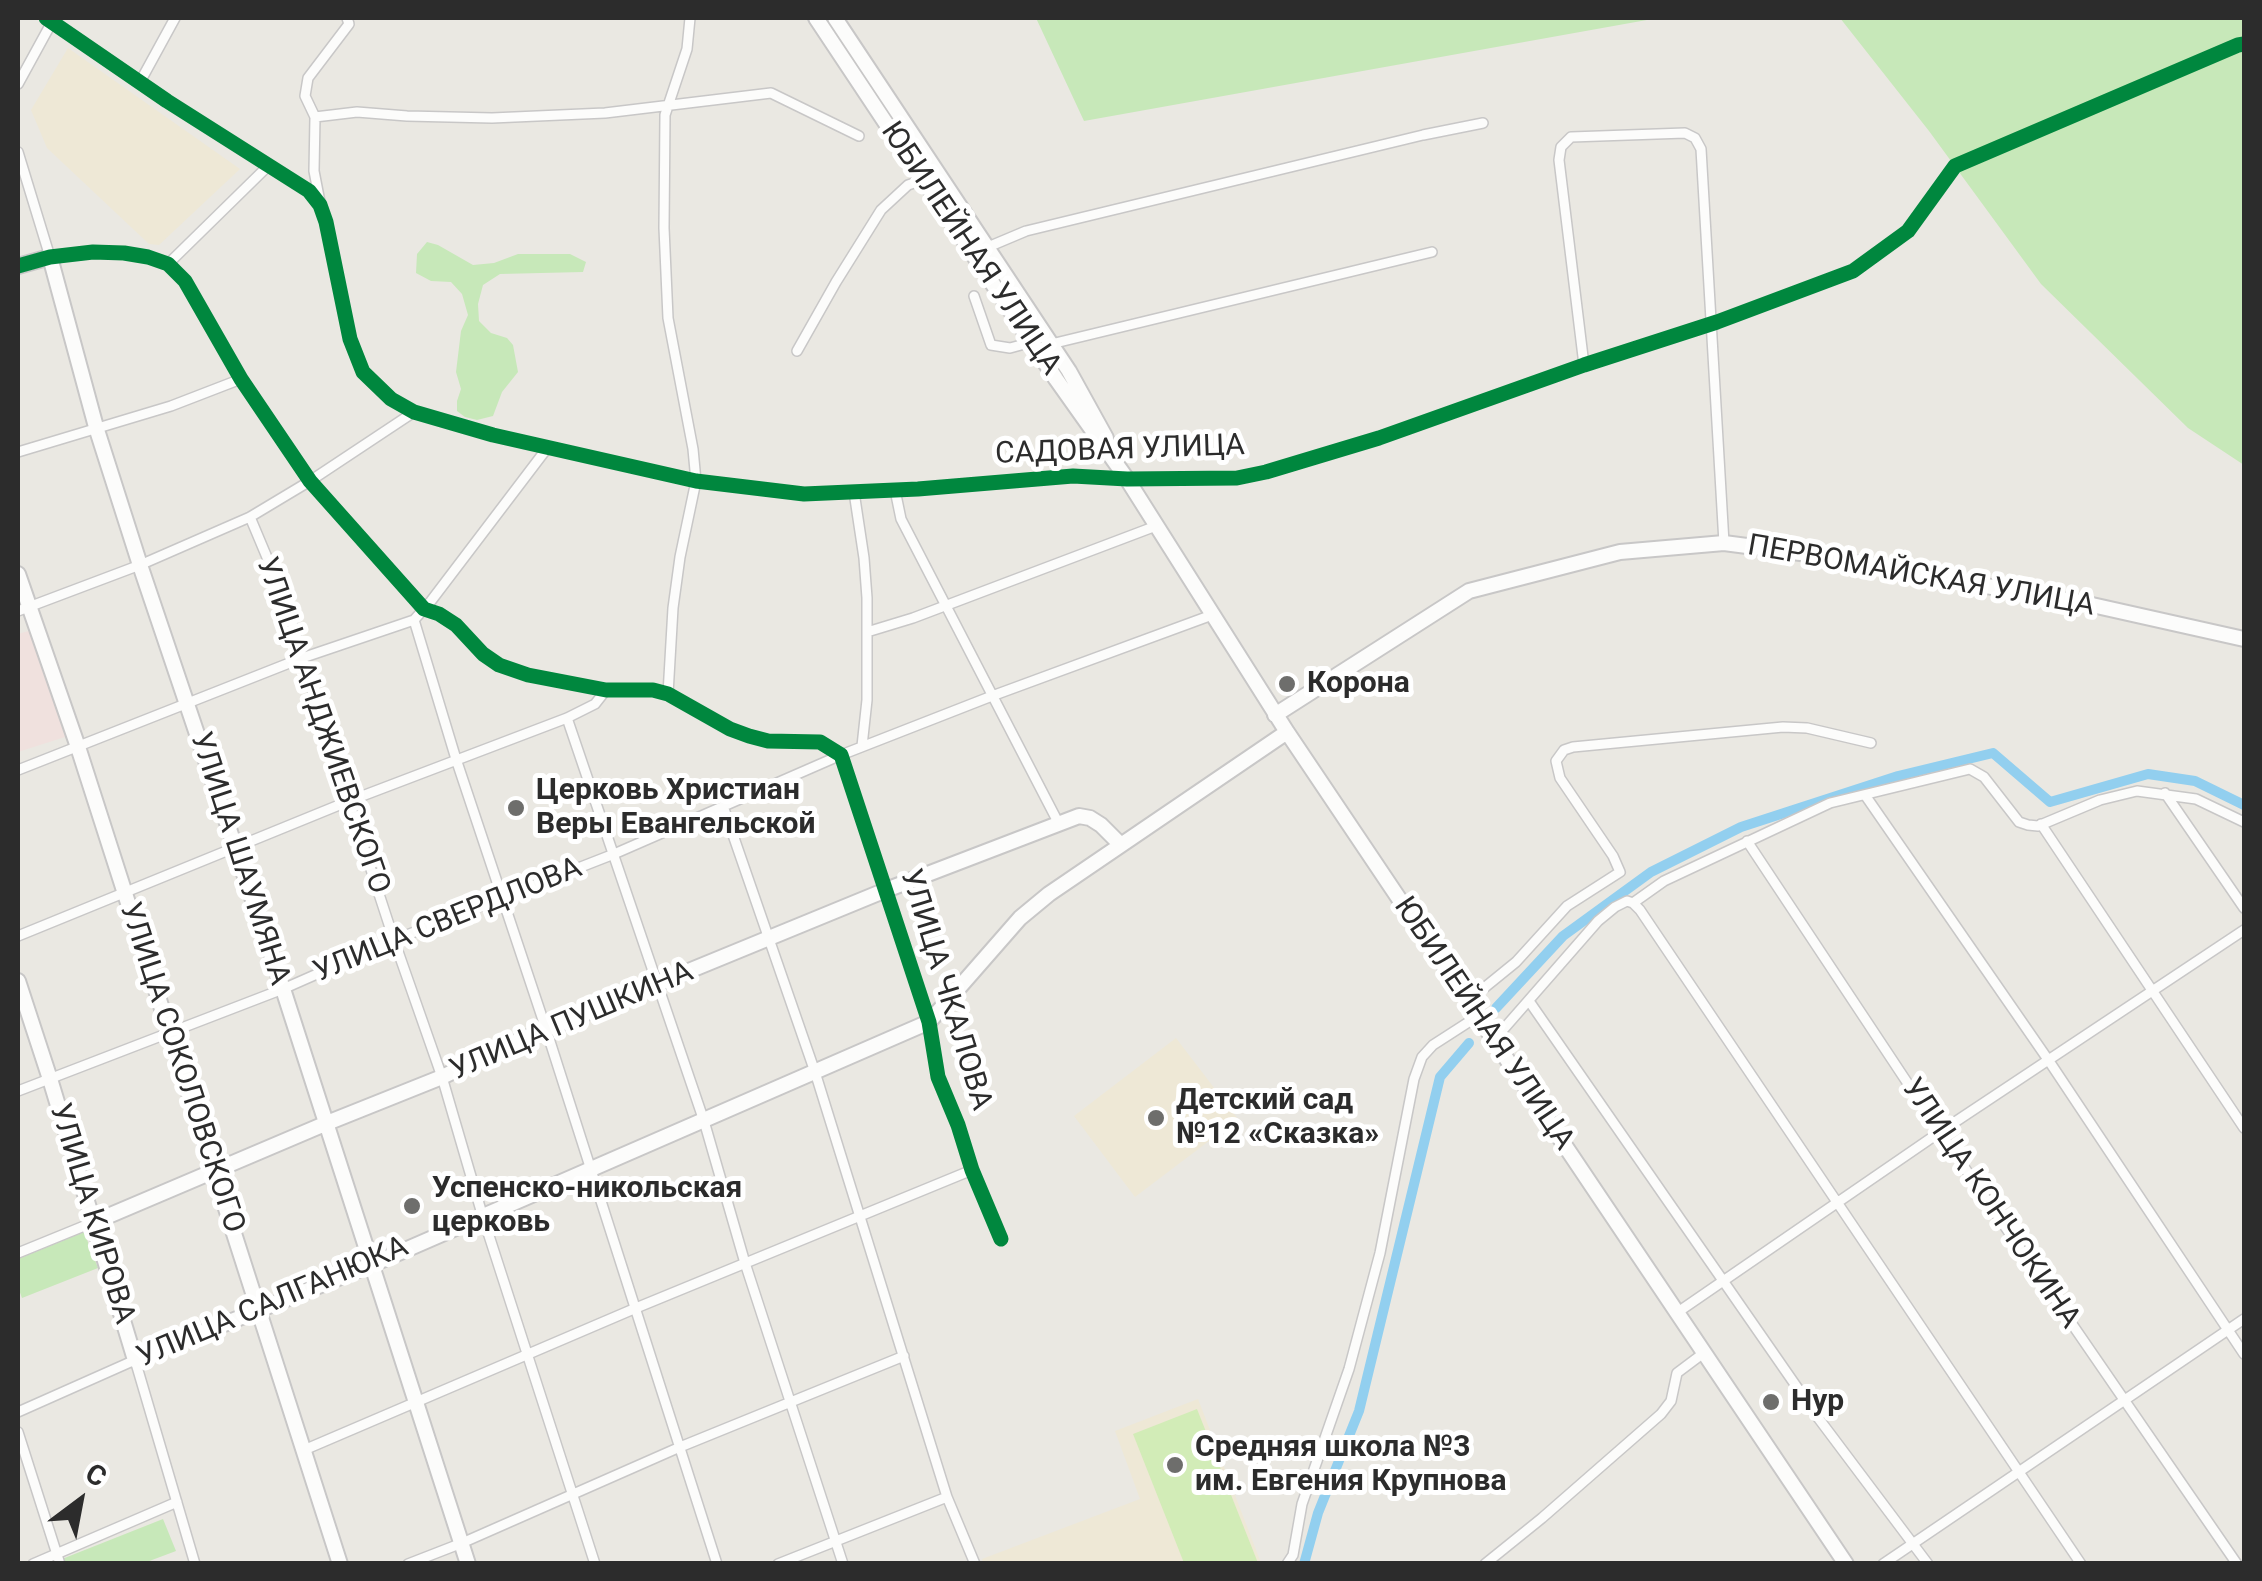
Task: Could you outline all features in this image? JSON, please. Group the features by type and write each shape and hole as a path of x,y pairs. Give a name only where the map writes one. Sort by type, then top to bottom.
{"street":[{"path":"140,82 176,18"},
{"name":"САДОВАЯ УЛИЦА","path":"348,18 349,24 308,78 305,96 316,117 314,171 320,205 350,340 363,372 390,399 414,412 493,435 696,480 804,494 1073,476 1237,478 1379,438 1853,271 1908,231 1955,166 2244,44"},
{"path":"668,694 673,608 696,480 668,318 665,115 688,49 690,18"},
{"name":"ЮБИЛЕЙНАЯ УЛИЦА","path":"816,18 859,68 988,247 1052,344 1127,479"},
{"name":"ЮБИЛЕЙНАЯ УЛИЦА","path":"835,18 923,180 1127,479 1286,732 1846,1564"},
{"path":"18,84 51,19 140,82 309,191 320,205"},
{"path":"316,117 358,112 492,118 605,113 772,93 860,136"},
{"path":"988,247 1026,231 1483,124"},
{"path":"1584,365 1560,147 1570,137 1684,132 1695,138 1701,149 1724,544"},
{"name":"УЛИЦА ШАУМЯНА","path":"18,152 96,428 283,988 468,1564"},
{"path":"168,264 268,165"},
{"path":"796,351 882,210 908,186 923,180"},
{"path":"18,266 92,252 124,253 168,264 185,281 241,379 310,481 424,610 456,624 483,654 499,665 528,675 606,690 653,690 750,736 768,741 820,742 840,755"},
{"path":"1052,344 1432,252"},
{"path":"974,296 990,344 1010,348 1032,342"},
{"path":"18,452 171,406 241,379"},
{"path":"23,609 250,518 414,412"},
{"path":"18,770 302,658 414,620 548,447"},
{"path":"895,490 902,519 944,606 1059,824"},
{"path":"854,492 864,558 867,632 862,746"},
{"name":"УЛИЦА АНДЖИЕВСКОГО","path":"250,518 287,605 348,801 442,1077 595,1564"},
{"path":"867,632 1156,526"},
{"name":"ПЕРВОМАЙСКАЯ УЛИЦА","path":"1275,715 1470,591 1620,552 1724,544 1808,554 2054,598 2244,639"},
{"name":"УЛИЦА СОКОЛОВСКОГО","path":"18,574 23,609 78,746 340,1564"},
{"name":"УЛИЦА СВЕРДЛОВА","path":"18,1091 614,854 862,746 1212,615"},
{"path":"414,620 718,1564"},
{"path":"18,936 456,758 566,718 594,704 606,690"},
{"path":"566,718 704,1121 745,1264 843,1564"},
{"path":"1468,1002 1516,962 1567,906 1620,872 1614,856 1560,778 1556,762 1564,750 1783,727 1807,728 1872,744"},
{"name":"УЛИЦА САЛГАНЮКА","path":"18,1412 373,1264 928,1022 1020,918 1049,894 1286,732"},
{"name":"УЛИЦА ЧКАЛОВА","path":"840,755 928,1022 938,1077 1001,1239"},
{"path":"1633,903 1664,880 1830,804 1970,770 1984,777 2019,822 2028,825 2137,791 2196,799 2244,822"},
{"path":"2165,793 2244,908"},
{"path":"1865,795 2049,1061 2244,1354"},
{"path":"723,806 815,1072 948,1497 974,1564"},
{"name":"УЛИЦА ПУШКИНА","path":"18,1253 442,1077 495,1050 886,890 1079,816 1101,825 1122,845"},
{"path":"2041,824 2244,1128"},
{"name":"УЛИЦА КОНЧОКИНА","path":"1747,841 1940,1132 2238,1564"},
{"path":"1494,1040 1598,921 1615,907 1627,901 1633,903 2081,1564"},
{"path":"1678,1312 2244,930"},
{"name":"УЛИЦА КИРОВА","path":"18,980 195,1564"},
{"path":"1529,1001 1820,1419 1928,1564"},
{"path":"1287,1564 1293,1555 1302,1504 1350,1370 1380,1253 1414,1079 1422,1058 1434,1045 1478,1016"},
{"path":"304,1450 972,1170"},
{"path":"1882,1564 2244,1319"},
{"path":"1485,1564 1662,1414 1671,1401 1677,1373 1704,1352"},
{"path":"408,1564 904,1356"},
{"path":"18,1432 59,1558"},
{"path":"778,1564 948,1497"},
{"path":"33,1564 59,1558 178,1502"}],"shaded area":[{"path":"68,48 240,169 159,245 149,244 47,148 31,110"},
{"path":"32,630 65,737 18,752 18,634"},
{"name":"Детский сад №12 «Сказка»","path":"1176,1038 1238,1119 1135,1197 1074,1116"},
{"name":"Средняя школа №3 им. Евгения Крупнова","path":"1198,1399 1261,1563 983,1564 982,1559 1140,1499 1115,1431"}],"green space":[{"path":"1036,18 1658,18 1084,121"},
{"path":"1840,18 2244,18 2244,465 2188,428 2041,284"},
{"path":"427,242 473,265 494,263 518,254 570,254 586,262 583,272 500,274 483,285 479,321 513,345 518,372 502,392 493,416 477,420 457,411 461,389 456,372 461,331 468,315 462,294 451,282 431,281 416,273 417,254"},
{"path":"84,1232 98,1268 22,1298 18,1259"},
{"path":"1197,1409 1258,1563 1184,1563 1133,1434"},
{"path":"163,1519 176,1551 144,1563 64,1563 62,1559"}],"waterway":[{"path":"1496,1008 1563,936 1651,872 1741,827 1898,776 1993,753 2050,802 2148,774 2195,781 2244,805"},
{"path":"1304,1564 1318,1513 1359,1411 1440,1077 1469,1043"}],"cycle path":[{"path":"46,18 309,191 326,222 350,339 363,372 391,399 414,412 493,435 696,481 804,494 1073,476 1237,478 1379,438 1853,271 1908,231 1955,166 2244,44"},
{"path":"18,266 93,252 124,253 168,264 185,281 241,379 310,481 424,609 456,625 499,665 528,675 606,690 653,690 749,736 768,741 820,742 841,755 929,1022 938,1077 1001,1239"}],"place":[{"name":"Корона","path":"1287,684"},
{"name":"Церковь Христиан Веры Евангельской","path":"516,808"},
{"name":"Детский сад №12 «Сказка»","path":"1156,1118"},
{"name":"Успенско-никольская церковь","path":"412,1206"},
{"name":"Нур","path":"1771,1402"},
{"name":"Средняя школа №3 им. Евгения Крупнова","path":"1175,1465"}]}
